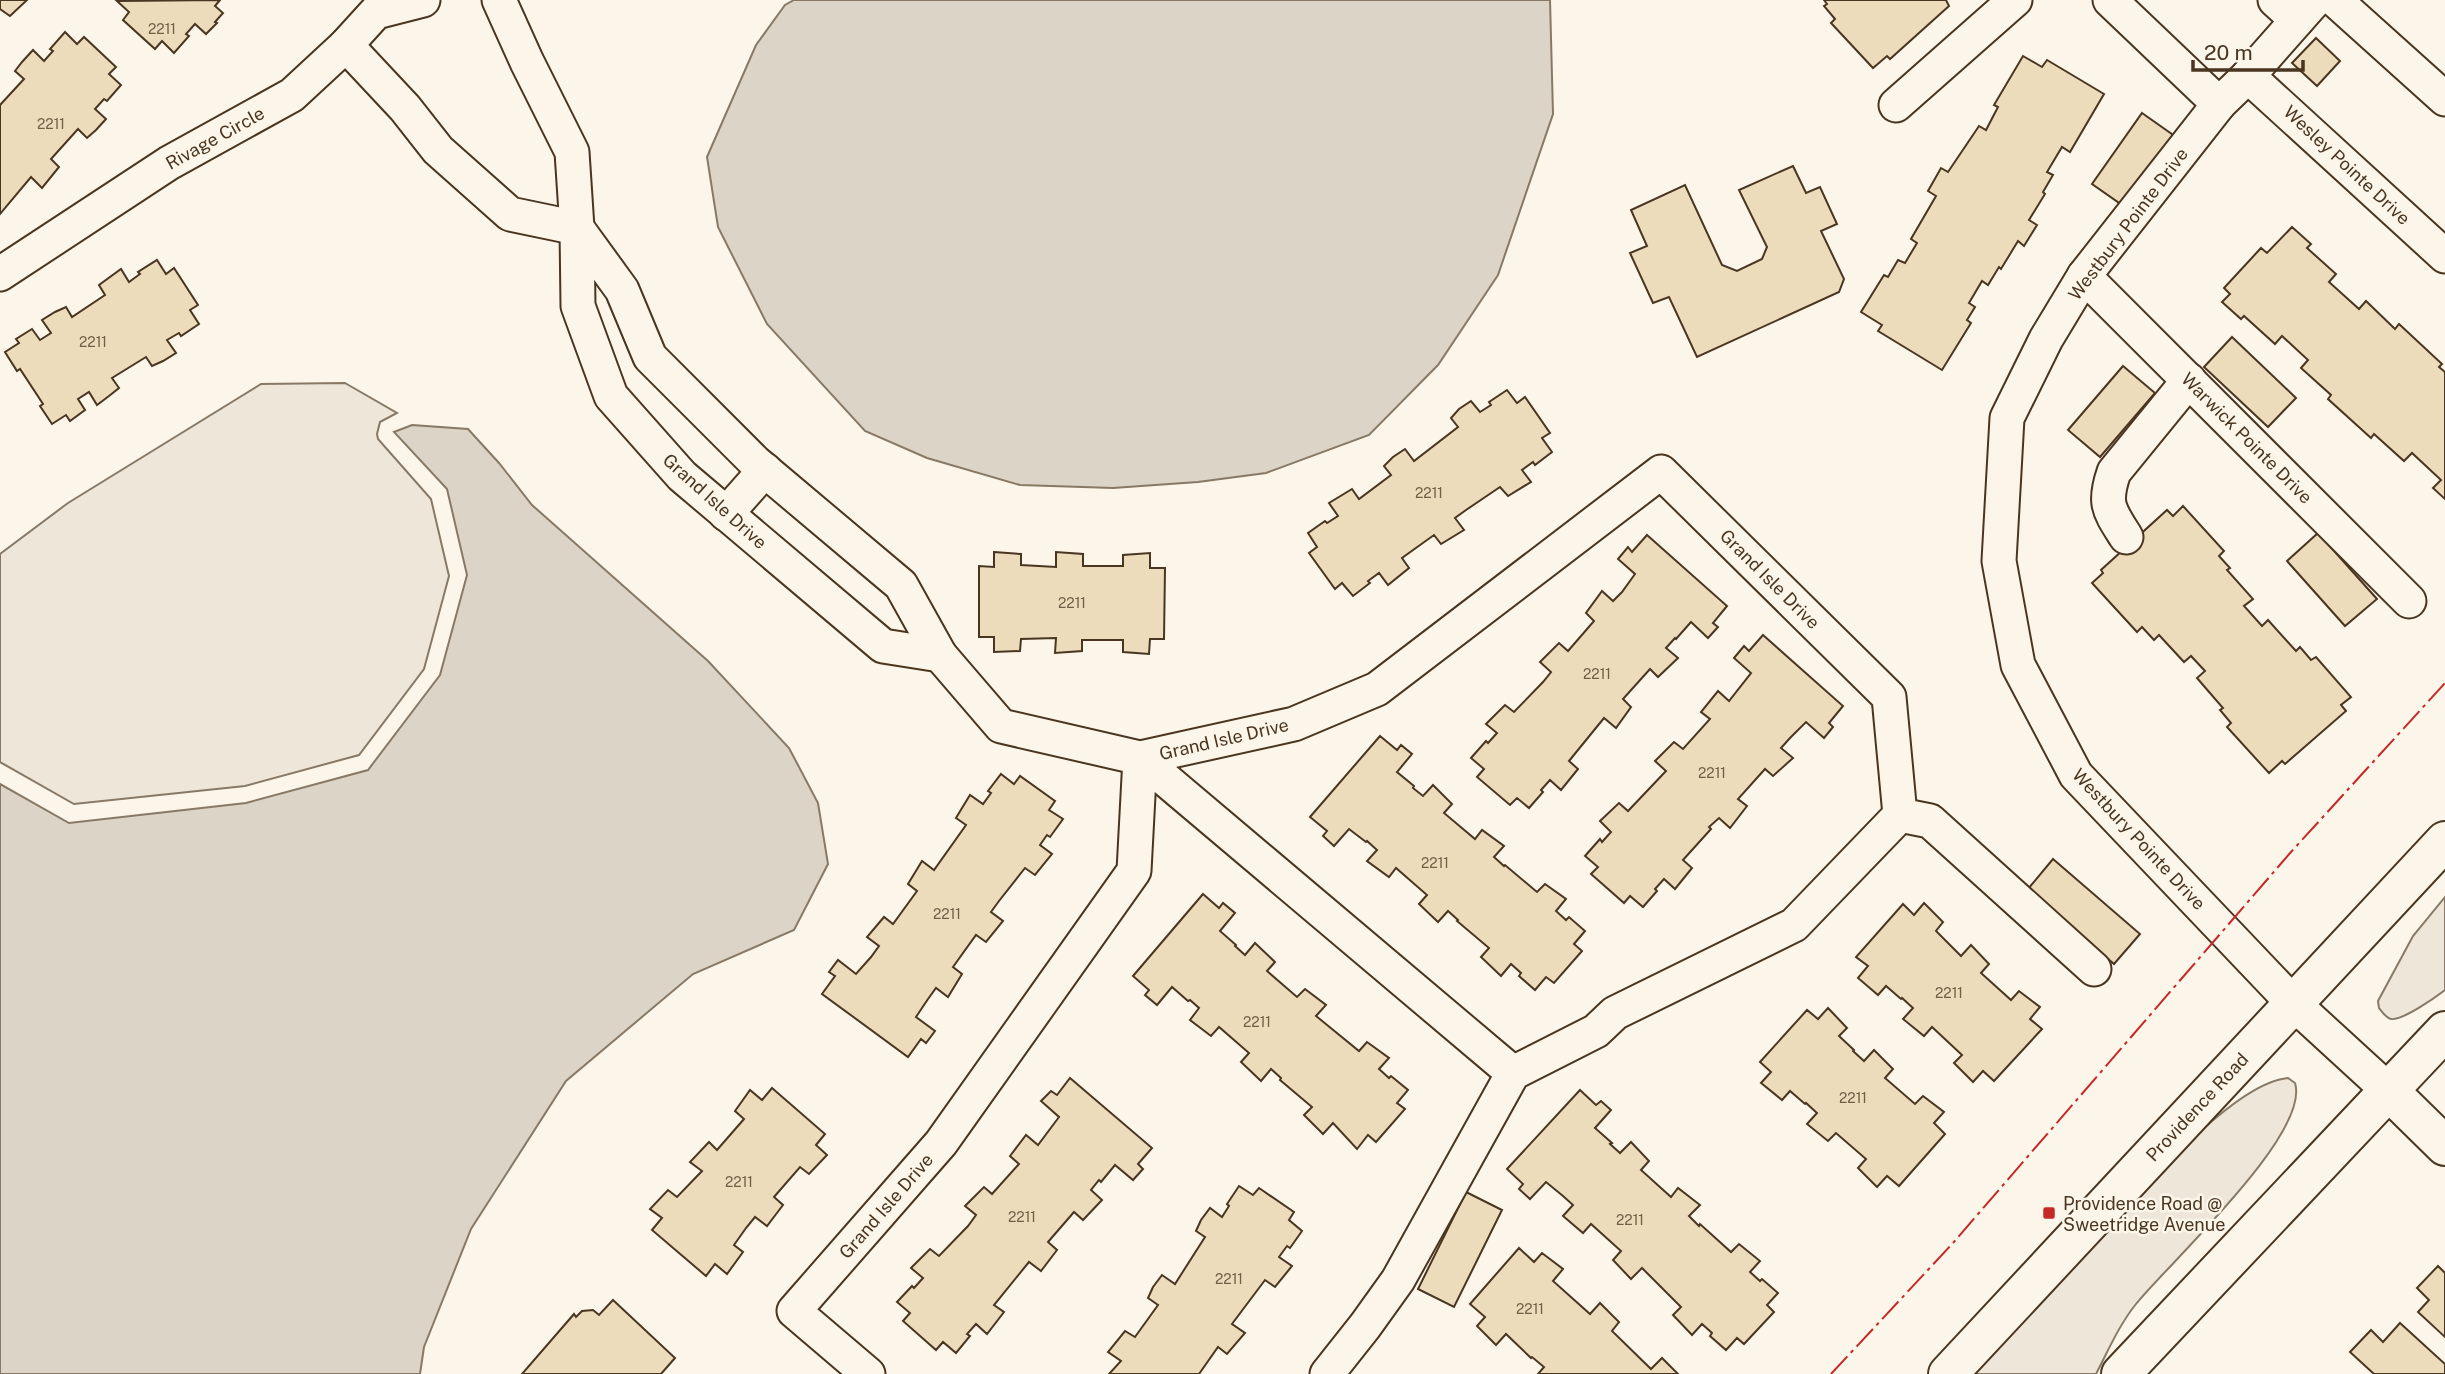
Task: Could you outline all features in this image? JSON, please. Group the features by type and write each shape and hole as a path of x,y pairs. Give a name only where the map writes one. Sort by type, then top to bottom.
{"main road":[{"name":"Providence Road","path":"1948,1374 2445,841"},
{"path":"2121,1374 2445,1031"},
{"path":"2389,1091 2445,1146"}],"street":[{"name":"Rivage Circle","path":"0,274 169,163 292,96 346,45 376,12 423,0"},
{"name":"Grand Isle Drive","path":"499,0 572,152 579,306 611,396 682,476 883,646 940,655"},
{"path":"1896,106 2015,0"},
{"path":"2110,0 2219,104"},
{"path":"2335,0 2445,99"},
{"name":"Westbury Pointe Drive","path":"2296,7 2248,76 2219,104 2084,276 2046,339 2007,418 1999,561 2018,665 2076,775 2293,1003 2389,1091"},
{"path":"346,45 438,149 510,214 577,228"},
{"name":"Wesley Pointe Drive","path":"2248,76 2445,256"},
{"name":"Grand Isle Drive","path":"577,228 622,290 650,357 765,470 901,585 940,655 1001,726 1140,758 1294,724 1377,688 1661,472 1889,697 1900,815"},
{"name":"Warwick Pointe Drive","path":"2084,276 2409,601"},
{"path":"2126,537 2108,508 2109,486 2114,472 2189,380"},
{"path":"726,514 765,470"},
{"name":"Grand Isle Drive","path":"1140,758 1513,1073"},
{"name":"Grand Isle Drive","path":"868,1374 794,1311 940,1143 1134,871 1140,758"},
{"path":"1327,1374 1398,1280 1513,1073 1596,1031 1615,1013 1794,925 1900,815 1930,821 2094,969"}],"shaded area":[{"path":"794,0 1550,0 1553,114 1498,275 1438,365 1369,435 1266,473 1198,482 1113,488 1020,485 927,458 865,431 767,324 718,227 707,157 756,45 785,5"},
{"path":"345,383 397,413 380,422 378,439 431,499 449,576 424,669 359,755 245,786 74,804 0,762 0,554 68,503 261,384"},
{"path":"412,425 468,429 532,505 708,661 789,748 818,803 828,864 794,930 693,974 566,1081 471,1229 424,1347 420,1374 0,1374 0,784 69,823 246,803 368,770 440,675 467,575 447,489 394,432"},
{"path":"2445,897 2445,990 2411,1013 2391,1019 2384,1015 2378,1001 2413,936"},
{"path":"2288,1078 2295,1083 2294,1105 2281,1133 2234,1198 2136,1304 2119,1329 2096,1374 1972,1374 2189,1142 2248,1094 2262,1086"}],"building":[{"path":"0,0 27,0 10,16 0,9"},
{"path":"220,0 215,6 223,13 215,22 217,23 206,34 195,24 186,34 189,36 174,53 162,41 155,49 123,20 129,12 117,1"},
{"path":"1824,0 1946,0 1949,6 1890,59 1887,56 1873,68 1831,23 1835,19 1824,6 1827,4"},
{"path":"65,32 77,44 84,37 116,67 109,74 121,85 107,101 104,99 95,109 106,119 96,130 87,138 78,129 51,159 59,167 42,188 31,177 0,214 0,105 24,79 15,71 22,62 33,50 44,61 53,51 50,49"},
{"path":"2316,38 2340,61 2317,86 2292,63"},
{"path":"2023,56 2042,67 2047,60 2104,94 2070,152 2062,147 2047,172 2053,175 2029,220 2037,225 2024,246 2018,241 2001,269 1999,267 1988,285 1982,281 1969,303 1975,307 1967,320 1971,323 1942,370 1878,331 1882,325 1861,312 1884,275 1888,277 1898,260 1905,263 1917,243 1911,239 1936,196 1928,191 1941,168 1948,172 1979,126 1986,130 1998,107 1994,105"},
{"path":"2142,113 2176,137 2125,207 2092,184"},
{"path":"1793,166 1806,193 1820,187 1837,224 1821,231 1844,279 1839,292 1697,357 1669,297 1653,303 1630,253 1647,246 1631,210 1685,185 1722,265 1737,271 1762,259 1767,247 1739,190"},
{"path":"2292,227 2311,244 2307,248 2336,274 2329,282 2359,309 2366,301 2395,329 2399,324 2442,364 2439,367 2445,372 2445,499 2433,488 2441,480 2412,453 2404,461 2374,434 2371,438 2328,399 2331,395 2301,368 2308,360 2282,336 2275,344 2244,316 2241,319 2222,302 2230,294 2224,288 2261,248 2267,253"},
{"path":"157,260 166,274 174,268 198,305 190,310 199,324 181,336 179,333 167,340 176,353 152,366 146,357 112,378 119,388 97,405 89,392 78,399 85,410 70,421 66,415 52,424 40,406 43,404 5,352 19,343 16,339 32,329 40,340 51,333 42,320 55,312 66,307 72,317 105,295 99,285 121,269 129,282 140,274 138,272"},
{"path":"2232,337 2296,398 2268,427 2204,367"},
{"path":"2123,366 2155,393 2100,457 2068,430"},
{"path":"1507,390 1517,403 1525,397 1550,433 1542,438 1552,452 1535,465 1533,462 1522,470 1531,482 1508,496 1500,487 1466,510 1455,518 1464,530 1441,544 1434,535 1402,558 1409,568 1388,585 1379,573 1353,596 1342,583 1335,589 1309,553 1317,547 1308,533 1338,516 1329,503 1352,489 1359,499 1391,475 1384,466 1393,457 1405,449 1414,461 1458,427 1451,418 1459,409 1471,401 1480,412"},
{"path":"2183,506 2224,551 2219,556 2230,568 2227,570 2253,599 2244,606 2262,626 2268,620 2296,651 2300,647 2311,660 2316,657 2351,697 2341,705 2346,711 2285,764 2282,761 2269,773 2227,727 2231,723 2220,710 2223,708 2197,678 2205,671 2191,656 2184,662 2159,635 2154,640 2142,627 2137,632 2092,583 2103,573 2101,570 2167,510 2173,516"},
{"path":"2318,533 2377,599 2345,626 2287,561"},
{"path":"1647,535 1727,606 1713,623 1718,627 1708,638 1691,622 1675,638 1666,648 1678,658 1658,677 1650,669 1623,699 1631,707 1616,728 1604,718 1569,761 1578,769 1561,790 1550,780 1529,808 1517,798 1510,805 1477,777 1484,769 1471,758 1497,733 1486,724 1505,705 1514,712 1543,682 1551,672 1540,662 1559,643 1568,651 1594,621 1586,613 1602,591 1613,601 1622,592 1635,574 1618,559 1628,547 1632,552"},
{"path":"994,552 1021,554 1021,565 1056,567 1056,552 1083,554 1083,566 1123,566 1123,555 1150,553 1150,568 1165,568 1164,639 1150,639 1149,654 1123,652 1123,640 1082,640 1082,651 1055,653 1056,638 1021,639 1020,651 994,652 994,637 979,637 979,566 994,567"},
{"path":"1763,635 1843,706 1829,723 1833,727 1824,738 1806,722 1790,738 1781,748 1793,758 1773,776 1765,769 1738,799 1747,806 1730,828 1719,818 1709,827 1711,829 1683,860 1692,868 1675,889 1664,879 1643,907 1630,896 1624,903 1591,874 1598,867 1585,856 1600,839 1602,842 1611,832 1600,821 1619,803 1628,811 1666,771 1655,761 1674,742 1683,749 1710,719 1701,712 1718,691 1729,701 1751,673 1734,658 1744,646 1749,651"},
{"path":"1380,736 1397,750 1401,745 1412,754 1397,772 1414,786 1413,788 1423,796 1433,785 1452,804 1444,813 1475,839 1482,830 1504,846 1494,857 1504,866 1537,892 1545,884 1566,899 1556,911 1566,920 1569,917 1585,931 1574,944 1582,951 1554,983 1546,977 1535,990 1519,976 1521,973 1511,964 1501,976 1481,957 1489,948 1448,911 1438,922 1419,904 1427,895 1396,868 1389,877 1367,861 1377,850 1367,841 1349,829 1334,846 1323,836 1327,831 1310,817"},
{"path":"1001,774 1014,784 1020,776 1055,801 1049,810 1063,819 1050,837 1047,835 1040,845 1052,854 1035,875 1025,868 991,912 1003,921 986,942 976,935 953,967 962,974 948,997 936,988 928,999 916,1017 935,1031 926,1043 921,1039 908,1057 822,994 835,976 829,972 838,960 856,974 871,957 879,946 867,937 884,917 893,924 917,891 908,884 922,861 934,870 966,825 956,818 970,795 983,804 991,793 988,791"},
{"path":"2053,859 2140,934 2114,964 2028,889"},
{"path":"1203,894 1219,908 1223,903 1235,913 1220,931 1245,955 1255,943 1275,962 1267,971 1297,997 1305,989 1326,1005 1316,1016 1359,1051 1367,1042 1389,1058 1379,1069 1408,1090 1397,1103 1405,1109 1376,1142 1368,1135 1357,1149 1333,1123 1323,1134 1304,1115 1312,1107 1271,1069 1261,1081 1241,1062 1249,1053 1219,1027 1211,1036 1190,1020 1199,1008 1190,1000 1172,987 1157,1005 1145,995 1149,990 1133,976"},
{"path":"1924,903 1943,922 1936,931 1961,956 1971,945 1989,964 1981,973 2011,1000 2019,991 2040,1007 2030,1019 2042,1029 1994,1081 1983,1071 1973,1082 1954,1063 1962,1055 1932,1027 1924,1036 1903,1019 1913,1008 1902,998 1886,986 1878,995 1858,978 1868,966 1856,957 1903,904 1914,915"},
{"path":"1828,1008 1847,1028 1839,1036 1864,1061 1874,1050 1893,1069 1885,1078 1915,1104 1923,1096 1944,1112 1934,1123 1945,1134 1899,1186 1887,1176 1877,1187 1858,1168 1866,1159 1836,1133 1828,1141 1807,1124 1817,1113 1806,1103 1790,1091 1782,1100 1761,1083 1771,1072 1760,1062 1807,1010 1818,1019"},
{"path":"1070,1078 1152,1148 1138,1164 1143,1169 1133,1180 1115,1165 1101,1182 1099,1180 1091,1190 1102,1200 1083,1220 1074,1212 1048,1242 1057,1250 1041,1271 1029,1262 994,1305 1004,1312 987,1334 976,1324 956,1353 943,1342 936,1350 903,1321 910,1313 897,1302 923,1278 911,1268 930,1249 939,1256 968,1226 976,1215 965,1206 984,1187 992,1194 1019,1164 1010,1156 1026,1135 1038,1145 1059,1117 1041,1101 1051,1091 1057,1095"},
{"path":"772,1088 825,1134 816,1145 827,1155 809,1174 800,1167 774,1197 783,1205 767,1226 755,1217 734,1245 743,1252 727,1274 715,1264 706,1276 652,1230 662,1218 650,1209 668,1190 677,1197 702,1171 690,1162 709,1142 717,1150 744,1119 735,1111 750,1090 762,1100"},
{"path":"1580,1090 1596,1105 1601,1101 1611,1110 1595,1128 1612,1143 1610,1144 1620,1153 1631,1142 1649,1161 1641,1170 1671,1197 1678,1188 1700,1205 1689,1216 1699,1226 1700,1224 1731,1252 1739,1244 1760,1261 1750,1272 1778,1293 1767,1305 1774,1312 1744,1344 1737,1338 1726,1350 1710,1336 1712,1333 1702,1324 1692,1335 1673,1315 1681,1307 1642,1268 1631,1279 1613,1260 1621,1251 1591,1224 1583,1233 1563,1216 1573,1205 1563,1196 1546,1182 1530,1199 1519,1189 1523,1184 1507,1169"},
{"path":"1239,1186 1253,1195 1259,1188 1294,1212 1289,1220 1302,1231 1290,1248 1287,1246 1279,1257 1292,1266 1275,1287 1265,1280 1232,1324 1245,1333 1227,1354 1218,1347 1199,1374 1109,1374 1121,1361 1108,1352 1125,1331 1135,1337 1158,1305 1148,1298 1153,1287 1162,1275 1175,1284 1205,1237 1196,1231 1201,1220 1210,1208 1222,1217"},
{"path":"1466,1192 1502,1210 1454,1307 1418,1289"},
{"path":"1519,1248 1534,1262 1542,1253 1563,1269 1553,1281 1590,1314 1600,1303 1619,1322 1612,1331 1651,1369 1662,1358 1678,1374 1538,1374 1544,1367 1506,1334 1496,1345 1477,1326 1485,1317 1470,1304"},
{"path":"2438,1266 2445,1273 2445,1337 2418,1312 2429,1300 2417,1288"},
{"path":"613,1300 675,1358 661,1374 522,1374 574,1314 576,1317 582,1311 593,1310 599,1315"},
{"path":"2400,1323 2445,1364 2445,1374 2374,1374 2350,1352 2371,1330 2383,1342"}],"power":[{"path":"1831,1374 1953,1243 2291,852 2445,683"}],"place":[{"name":"Providence Road @ Sweetridge Avenue","path":"2049,1213"}]}
